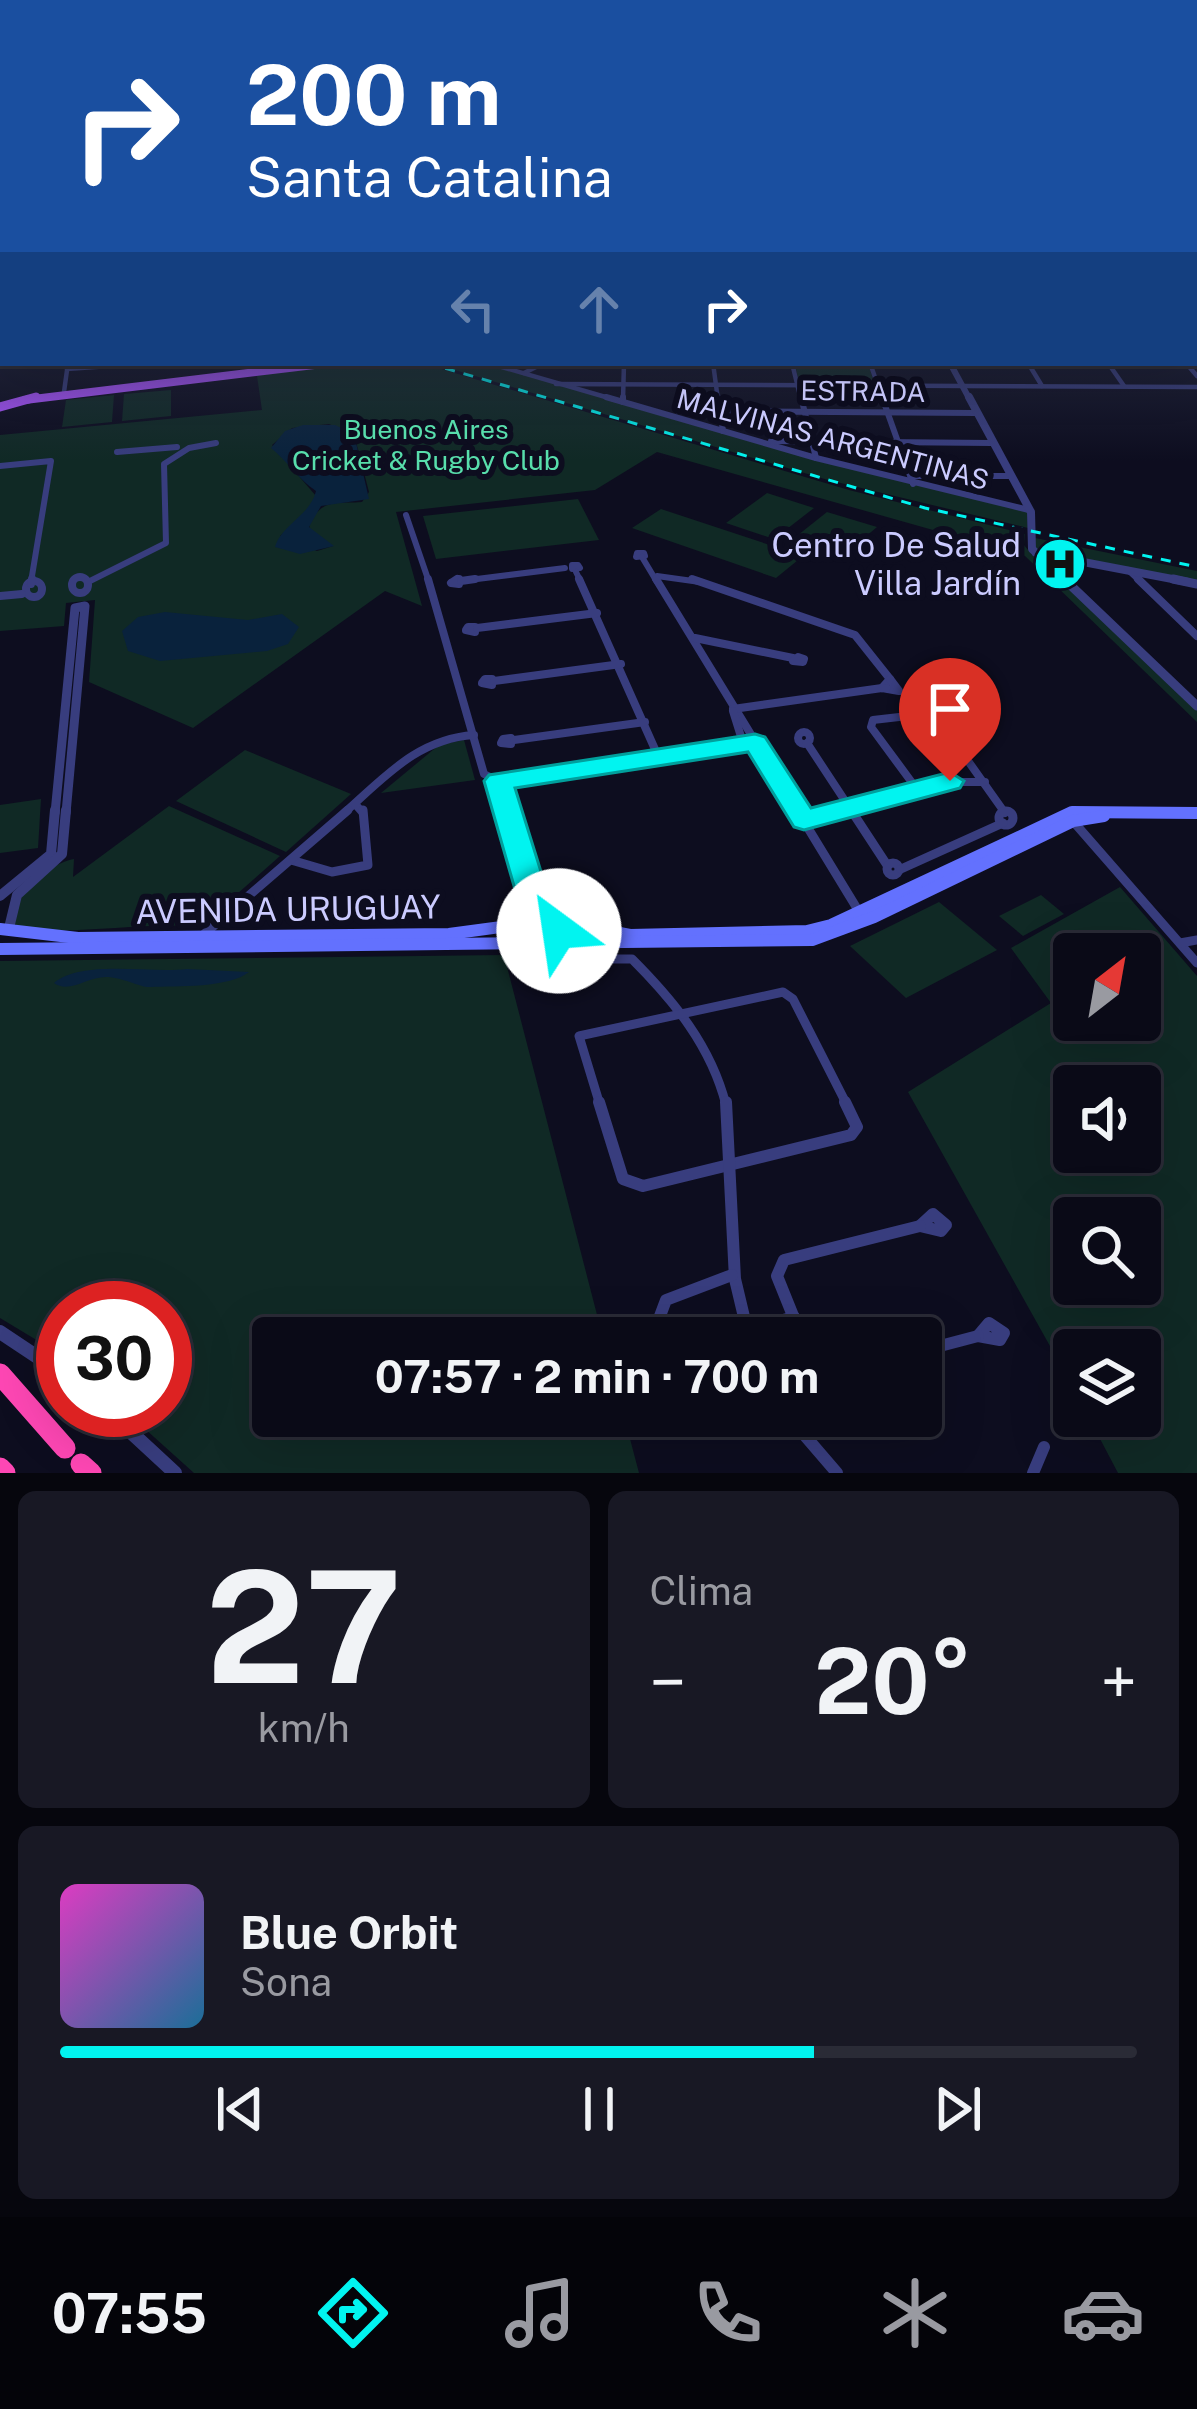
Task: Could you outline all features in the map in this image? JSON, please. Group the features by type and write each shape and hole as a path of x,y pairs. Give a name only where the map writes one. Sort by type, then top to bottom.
{"highway":[{"path":"0,1374 79,1461"}],"main road":[{"path":"267,370 295,366"},
{"path":"0,396 304,366"},
{"path":"0,407 64,390"},
{"name":"AVENIDA URUGUAY","path":"0,948 812,940 1100,808 1197,816"},
{"name":"AVENIDA URUGUAY","path":"4,928 66,938 449,934 552,920 630,935 807,931 862,916"},
{"path":"0,948 10,939 4,928"}],"street":[{"path":"64,390 67,366"},
{"path":"151,366 152,382"},
{"path":"258,366 267,370"},
{"name":"MALVINAS ARGENTINAS","path":"497,366 816,458 1030,513"},
{"path":"522,374 538,366"},
{"path":"622,402 624,366"},
{"path":"713,366 722,431"},
{"path":"793,366 816,458"},
{"path":"872,366 912,480 1009,476"},
{"path":"952,366 1030,513 1030,544 1036,553 1197,706"},
{"path":"1030,366 1042,386"},
{"path":"1110,366 1125,387"},
{"path":"556,384 1197,387"},
{"name":"ESTRADA","path":"678,411 976,413"},
{"path":"117,452 216,442"},
{"path":"760,442 992,443"},
{"path":"0,596 90,581 166,542 161,478 166,459 179,446"},
{"path":"0,466 51,461 31,584 24,594"},
{"path":"406,515 484,774 499,781 755,743"},
{"path":"1036,553 1197,584"},
{"path":"642,557 862,916"},
{"path":"461,580 572,569 621,664 658,756"},
{"path":"1128,570 1197,636"},
{"path":"657,576 679,574 848,632 867,644 899,691 883,688 733,709"},
{"path":"0,896 50,854 80,607 90,581"},
{"path":"31,584 43,589"},
{"path":"70,586 84,590"},
{"path":"4,928 10,899 62,854 80,607"},
{"path":"477,628 597,613"},
{"path":"694,638 793,658"},
{"path":"494,681 621,664"},
{"path":"733,709 742,743"},
{"path":"808,743 887,866 901,869 1004,818 986,782 934,713 873,720 871,727 916,788"},
{"path":"514,740 645,722"},
{"path":"201,937 419,748 443,737 474,735"},
{"path":"645,758 649,737"},
{"path":"499,781 532,893 559,931 556,938 541,944 524,933 530,922 532,893"},
{"path":"802,817 894,800 916,788 986,782"},
{"path":"290,860 332,872 368,865 363,808 355,804"},
{"path":"1070,818 1197,963"},
{"path":"1180,943 1197,940"},
{"path":"511,959 630,958 679,1012 702,1046 726,1101 732,1275 743,1317"},
{"path":"788,994 857,1127 851,1135 729,1165 631,1185 615,1168 577,1041 584,1032 788,994"},
{"path":"794,1317 777,1276 784,1260 920,1226"},
{"path":"660,1317 666,1300 732,1275"},
{"path":"0,1332 36,1356"},
{"path":"942,1346 979,1336"},
{"path":"136,1437 175,1473"},
{"path":"806,1437 837,1473"},
{"path":"1033,1473 1044,1447"}],"green space":[{"name":"Buenos Aires Cricket & Rugby Club","path":"317,366 431,366 849,490 1025,534 1024,545 1033,556 1197,707 1197,722 1025,556 657,452 595,490 396,512 422,606 385,591 193,728 89,682 95,600 66,603 64,626 0,631 0,435 262,410 257,376","holes":["329,424 354,434 369,492 362,502 325,506 314,516 311,533 333,546 317,551 280,536 309,512 316,496 272,445 292,428"]},
{"path":"441,366 496,366 809,457 1027,512 1028,528 828,480"},
{"path":"795,366 869,366 874,383 799,382"},
{"path":"171,390 171,416 122,421 124,394"},
{"path":"114,395 112,422 62,427 66,400"},
{"path":"767,493 814,508 774,539 726,523"},
{"path":"578,499 599,540 436,559 423,516"},
{"path":"661,509 803,556 776,578 632,528"},
{"path":"827,512 877,527 839,559 788,543"},
{"path":"1035,538 1197,571 1197,582 1036,549"},
{"path":"464,740 475,780 381,793 439,745"},
{"path":"245,750 351,794 286,852 176,801"},
{"path":"41,799 38,848 0,853 0,805"},
{"path":"169,806 280,856 211,917 211,925 200,928 44,930 9,921 15,902 43,874 74,859 73,877"},
{"path":"1120,887 1160,933 1053,933 1053,1041 1161,1041 1161,934 1197,976 1197,1473 1118,1473 1099,1437 1161,1437 1161,1329 1053,1329 1053,1351 908,1092 1051,1003 1011,948"},
{"path":"1041,895 1064,914 1023,936 999,916"},
{"path":"939,902 997,950 906,998 850,946"},
{"path":"504,955 598,1317 252,1317 252,1437 630,1437 639,1473 194,1473 154,1437 192,1437 192,1281 36,1281 36,1340 0,1318 0,961"}],"water":[{"path":"303,425 335,425 354,434 369,499 321,506 309,527 334,546 300,554 275,547 316,491 271,448 285,431"},
{"path":"165,612 248,620 282,614 299,627 288,644 267,651 160,661 128,651 122,631 138,617"},
{"path":"99,969 249,972 216,984 188,986 146,987 106,977 66,987 54,983"}],"railway":[{"path":"437,366 925,508 1197,567"}],"place":[{"name":"Centro De Salud Villa Jardín","path":"1060,564"}],"route":[{"path":"559,931 532,893 499,781 755,743 763,747 804,820 894,800 922,786 950,781"}]}
